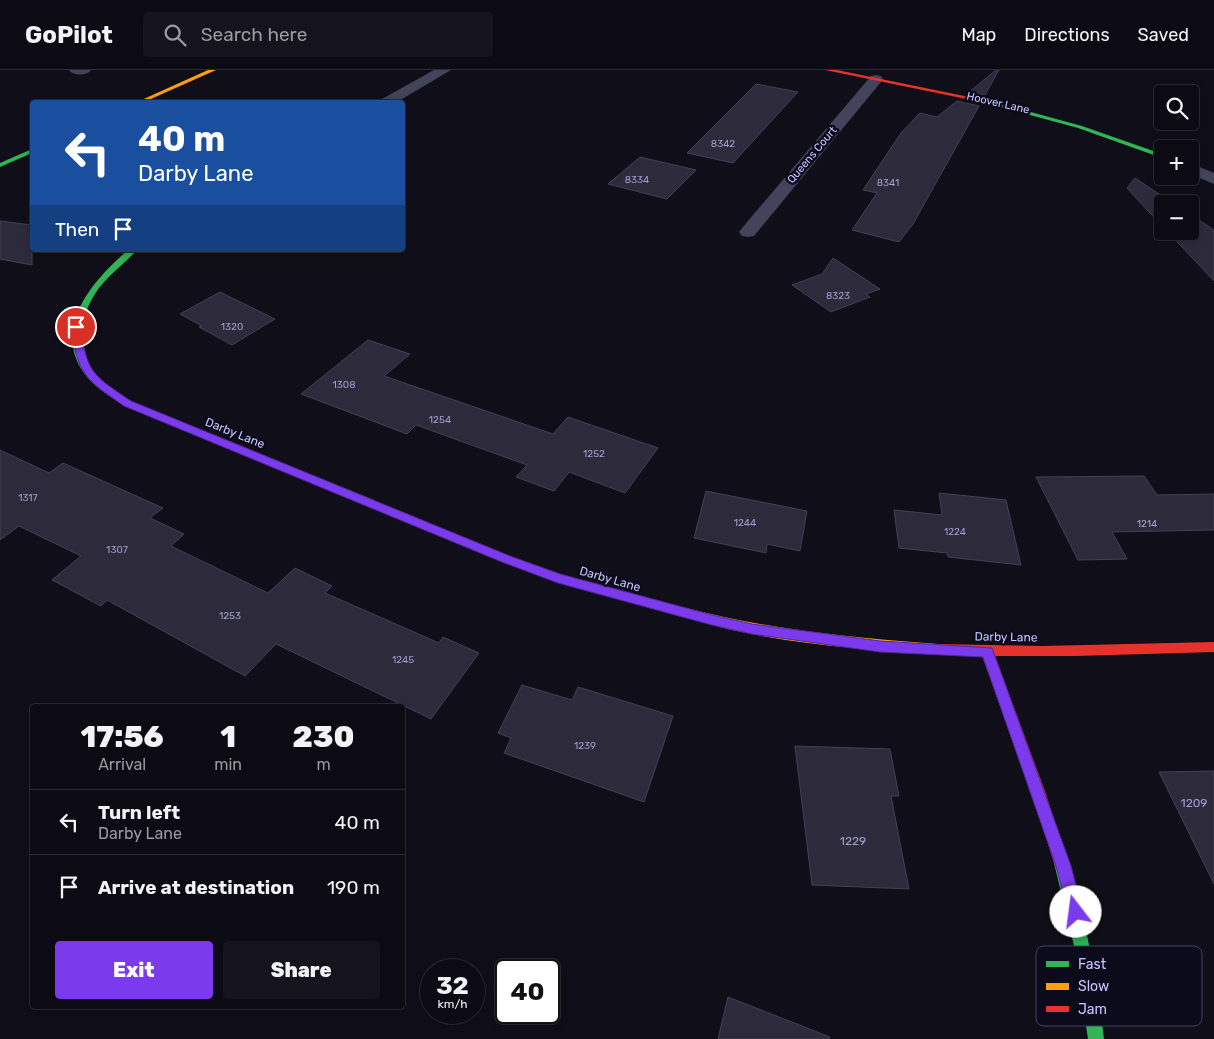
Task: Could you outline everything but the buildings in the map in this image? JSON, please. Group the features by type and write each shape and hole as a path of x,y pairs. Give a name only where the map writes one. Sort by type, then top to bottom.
{"street":[{"path":"145,100 213,70"},
{"path":"391,100 444,70"},
{"name":"Hoover Lane","path":"828,70 967,96 1038,113 1100,132 1154,153"},
{"name":"Queens Court","path":"748,232 876,79"},
{"path":"0,165 30,152"},
{"path":"1199,172 1214,179"},
{"name":"Darby Lane","path":"131,252 94,286 76,327 79,353 86,369 99,384 128,403 488,552 558,578 752,629 880,646 987,652 1067,652 1214,647"},
{"path":"987,652 1064,866 1083,946"},
{"path":"1095,1026 1096,1039"}],"lane":[{"path":"75,70 85,70"}],"traffic: fast":[{"path":"976,99 1080,127 1154,153"},
{"path":"0,165 30,152"},
{"path":"131,252 95,288 79,318 77,335 79,352 86,369 94,379 127,403 370,503"},
{"path":"1061,863 1082,946"},
{"path":"1095,1026 1096,1039"}],"traffic: slow":[{"path":"145,100 213,70"},
{"path":"682,612 745,627 809,637 938,649"}],"traffic: jam":[{"path":"828,70 976,99"},
{"path":"370,503 506,559 558,578 682,612"},
{"path":"938,649 1042,651 1214,647"},
{"path":"987,652 1039,794 1061,863"}],"route":[{"path":"76,327 79,353 86,369 99,384 128,403 506,559 558,578 752,629 880,646 923,650 945,649 987,652 1064,866 1076,912"}]}
